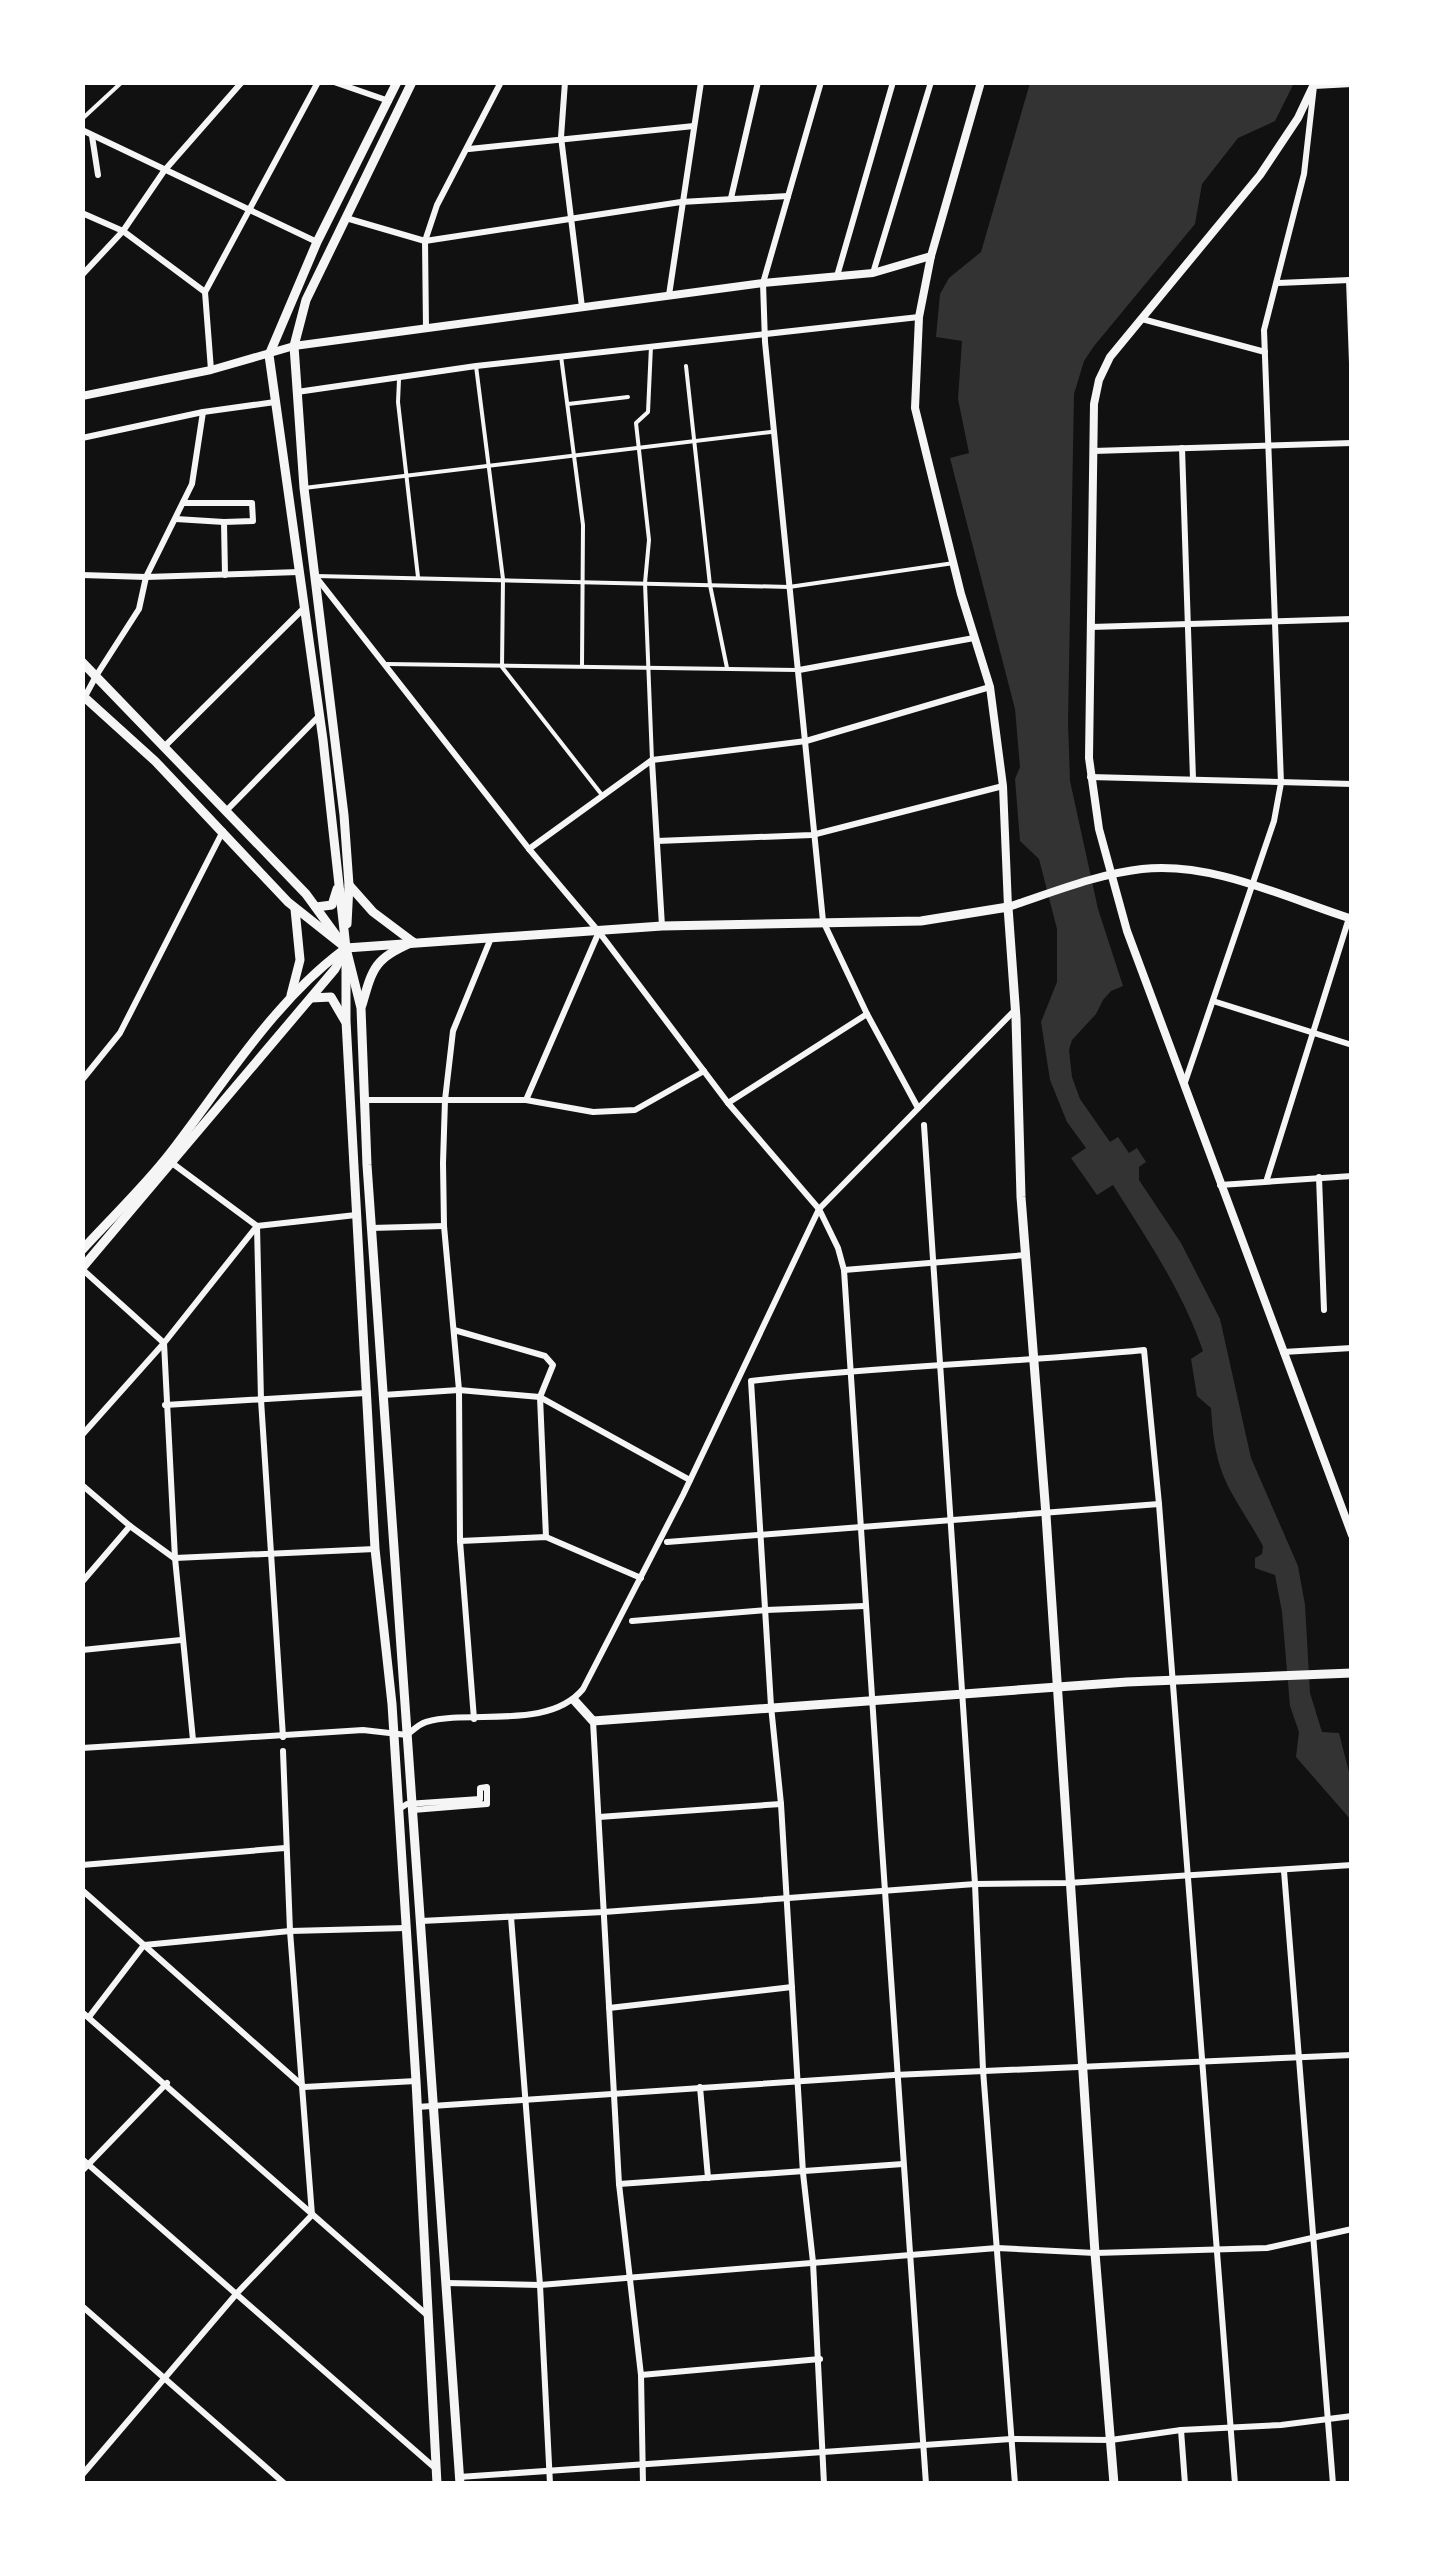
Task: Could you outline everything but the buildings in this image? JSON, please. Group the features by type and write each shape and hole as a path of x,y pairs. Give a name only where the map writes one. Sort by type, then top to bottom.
{"main road":[{"path":"316,907 332,905 343,886 269,355 318,242 397,82"},
{"path":"412,82 306,300 294,346 304,488 344,815 346,1021 356,1214 375,1548 394,1735 416,2081 436,2484"},
{"path":"82,662 316,907 346,948 361,1008 371,1228 460,2480"},
{"path":"84,699 154,761 295,908 346,948"},
{"path":"343,886 413,942"},
{"path":"82,1250 167,1157 314,972 346,948 662,926 922,921 1008,907 1026,1254 1068,1883 1114,2484"},
{"path":"288,1002 300,960 295,908"},
{"path":"361,1008 372,967 413,942"},
{"path":"82,1268 336,969 346,948"},
{"path":"311,998 331,997 346,1021"},
{"path":"574,1700 594,1720 1198,1678 1352,1673"}],"street":[{"path":"82,119 122,82"},
{"path":"82,276 123,231 164,171 242,82"},
{"path":"211,370 205,292 318,82"},
{"path":"334,82 389,101"},
{"path":"426,328 425,241 437,205 501,82"},
{"path":"564,82 561,137 582,307"},
{"path":"669,296 700,82"},
{"path":"731,198 758,82"},
{"path":"822,82 763,283 774,432 823,921 918,1108"},
{"path":"838,276 893,82"},
{"path":"873,273 931,82"},
{"path":"981,82 931,256 919,316 915,408 990,687 1003,786 1008,907 1110,875 1146,868 1178,868 1350,918 1266,1180"},
{"path":"1314,84 1352,84"},
{"path":"1183,1088 1274,821 1282,783 1264,330 1304,174 1314,84"},
{"path":"1314,84 1298,118 1267,166 1110,357 1099,380 1094,404 1090,776 1110,875 1183,1088 1352,1535"},
{"path":"468,149 694,126"},
{"path":"82,130 318,242"},
{"path":"92,135 98,175"},
{"path":"345,217 425,241 681,202 788,196"},
{"path":"82,213 123,231 205,292"},
{"path":"82,396 211,370 294,346 763,283 873,273 931,256"},
{"path":"1277,282 1350,280 1352,363"},
{"path":"296,392 476,366 919,316"},
{"path":"1142,319 1265,352"},
{"path":"651,346 648,412 636,423 649,540 645,583 647,666 662,926"},
{"path":"561,356 583,525 582,666"},
{"path":"476,366 504,579 502,667 602,795"},
{"path":"686,366 710,585 727,668"},
{"path":"399,380 418,577"},
{"path":"568,404 628,398"},
{"path":"82,438 203,412 275,402"},
{"path":"84,699 139,609 146,577 192,484 203,412"},
{"path":"304,488 774,432"},
{"path":"1093,451 1352,443"},
{"path":"1182,448 1193,780"},
{"path":"176,519 253,521 252,503 183,503"},
{"path":"224,522 225,575"},
{"path":"316,576 789,587 954,563"},
{"path":"82,574 146,577 301,572"},
{"path":"316,576 529,849 599,932 728,1103 819,1209 838,1248 844,1270 858,1526 886,1892 894,2074 926,2484"},
{"path":"164,747 305,607"},
{"path":"1091,627 1352,619"},
{"path":"387,664 799,670 974,638"},
{"path":"529,849 652,760 806,741 990,687"},
{"path":"226,811 320,716"},
{"path":"1090,776 1352,784"},
{"path":"657,841 812,834 1003,786"},
{"path":"82,1080 120,1033 223,831"},
{"path":"526,1100 599,932"},
{"path":"474,1719 460,1541 459,1390 444,1226 445,1100 453,1032 492,936"},
{"path":"1212,1001 1352,1045"},
{"path":"82,1748 363,1730 407,1735 424,1722 531,1715 574,1700 642,1578 819,1209 1015,1010"},
{"path":"728,1103 867,1014"},
{"path":"364,1100 526,1100 593,1112 635,1110 704,1071"},
{"path":"924,1125 976,1884 983,2070 1015,2484"},
{"path":"172,1163 256,1226 356,1214"},
{"path":"1220,1185 1352,1176"},
{"path":"1319,1177 1324,1310"},
{"path":"82,1435 164,1342 256,1226"},
{"path":"256,1226 262,1400 283,1737"},
{"path":"371,1228 444,1226"},
{"path":"844,1270 1026,1254"},
{"path":"82,1268 164,1342 175,1558 193,1740"},
{"path":"454,1330 545,1356 553,1365 540,1397 546,1536"},
{"path":"1282,1352 1352,1348"},
{"path":"824,2484 820,2359 803,2173 750,1381 850,1370 1144,1350 1236,2484"},
{"path":"383,1395 459,1390 540,1397 690,1480"},
{"path":"165,1405 366,1393"},
{"path":"82,1485 175,1558 375,1548"},
{"path":"667,1542 1159,1504"},
{"path":"82,1582 130,1526"},
{"path":"460,1541 546,1536 642,1578"},
{"path":"632,1622 864,1606"},
{"path":"82,1650 181,1640"},
{"path":"594,1720 619,2184 640,2375 642,2484"},
{"path":"82,2474 238,2292 312,2215 290,1931 283,1752"},
{"path":"398,1809 412,1807 480,1799 480,1788 487,1787 488,1804 412,1807"},
{"path":"599,1818 781,1804"},
{"path":"82,1864 286,1848"},
{"path":"421,1921 604,1912 976,1884 1068,1883 1352,1865"},
{"path":"1284,1871 1333,2484"},
{"path":"82,1890 304,2087 416,2081"},
{"path":"511,1917 540,2285 550,2484"},
{"path":"406,1928 290,1931 144,1945 86,2014 428,2316"},
{"path":"608,2008 792,1987"},
{"path":"417,2106 894,2074 1352,2055"},
{"path":"166,2083 85,2164 238,2292 436,2469"},
{"path":"700,2086 708,2178"},
{"path":"619,2184 902,2164"},
{"path":"445,2283 540,2285 997,2248 1095,2253 1267,2248 1352,2229"},
{"path":"82,2306 284,2484"},
{"path":"640,2375 820,2359"},
{"path":"460,2480 1011,2439 1112,2440 1181,2430 1352,2416"},
{"path":"1181,2430 1185,2484"}],"shaded area":[{"path":"1030,83 1294,83 1275,121 1238,138 1202,184 1195,224 1094,346 1084,361 1074,394 1070,781 1098,909 1123,986 1103,1000 1096,1014 1072,1040 1069,1050 1080,1099 1110,1142 1118,1137 1129,1153 1137,1148 1146,1162 1139,1167 1139,1180 1181,1243 1220,1319 1251,1458 1298,1566 1305,1605 1310,1693 1322,1732 1339,1733 1351,1780 1351,1820 1296,1757 1299,1732 1290,1706 1275,1575 1255,1568 1255,1558 1262,1554 1263,1546 1221,1468 1211,1408 1197,1396 1191,1359 1203,1351 1163,1265 1113,1185 1097,1195 1071,1158 1086,1148 1067,1122 1050,1080 1041,1022 1057,982 1057,929 1039,859 1020,841 1015,709 950,458 969,453 958,399 962,341 936,337 940,294 949,278 981,252"}]}
